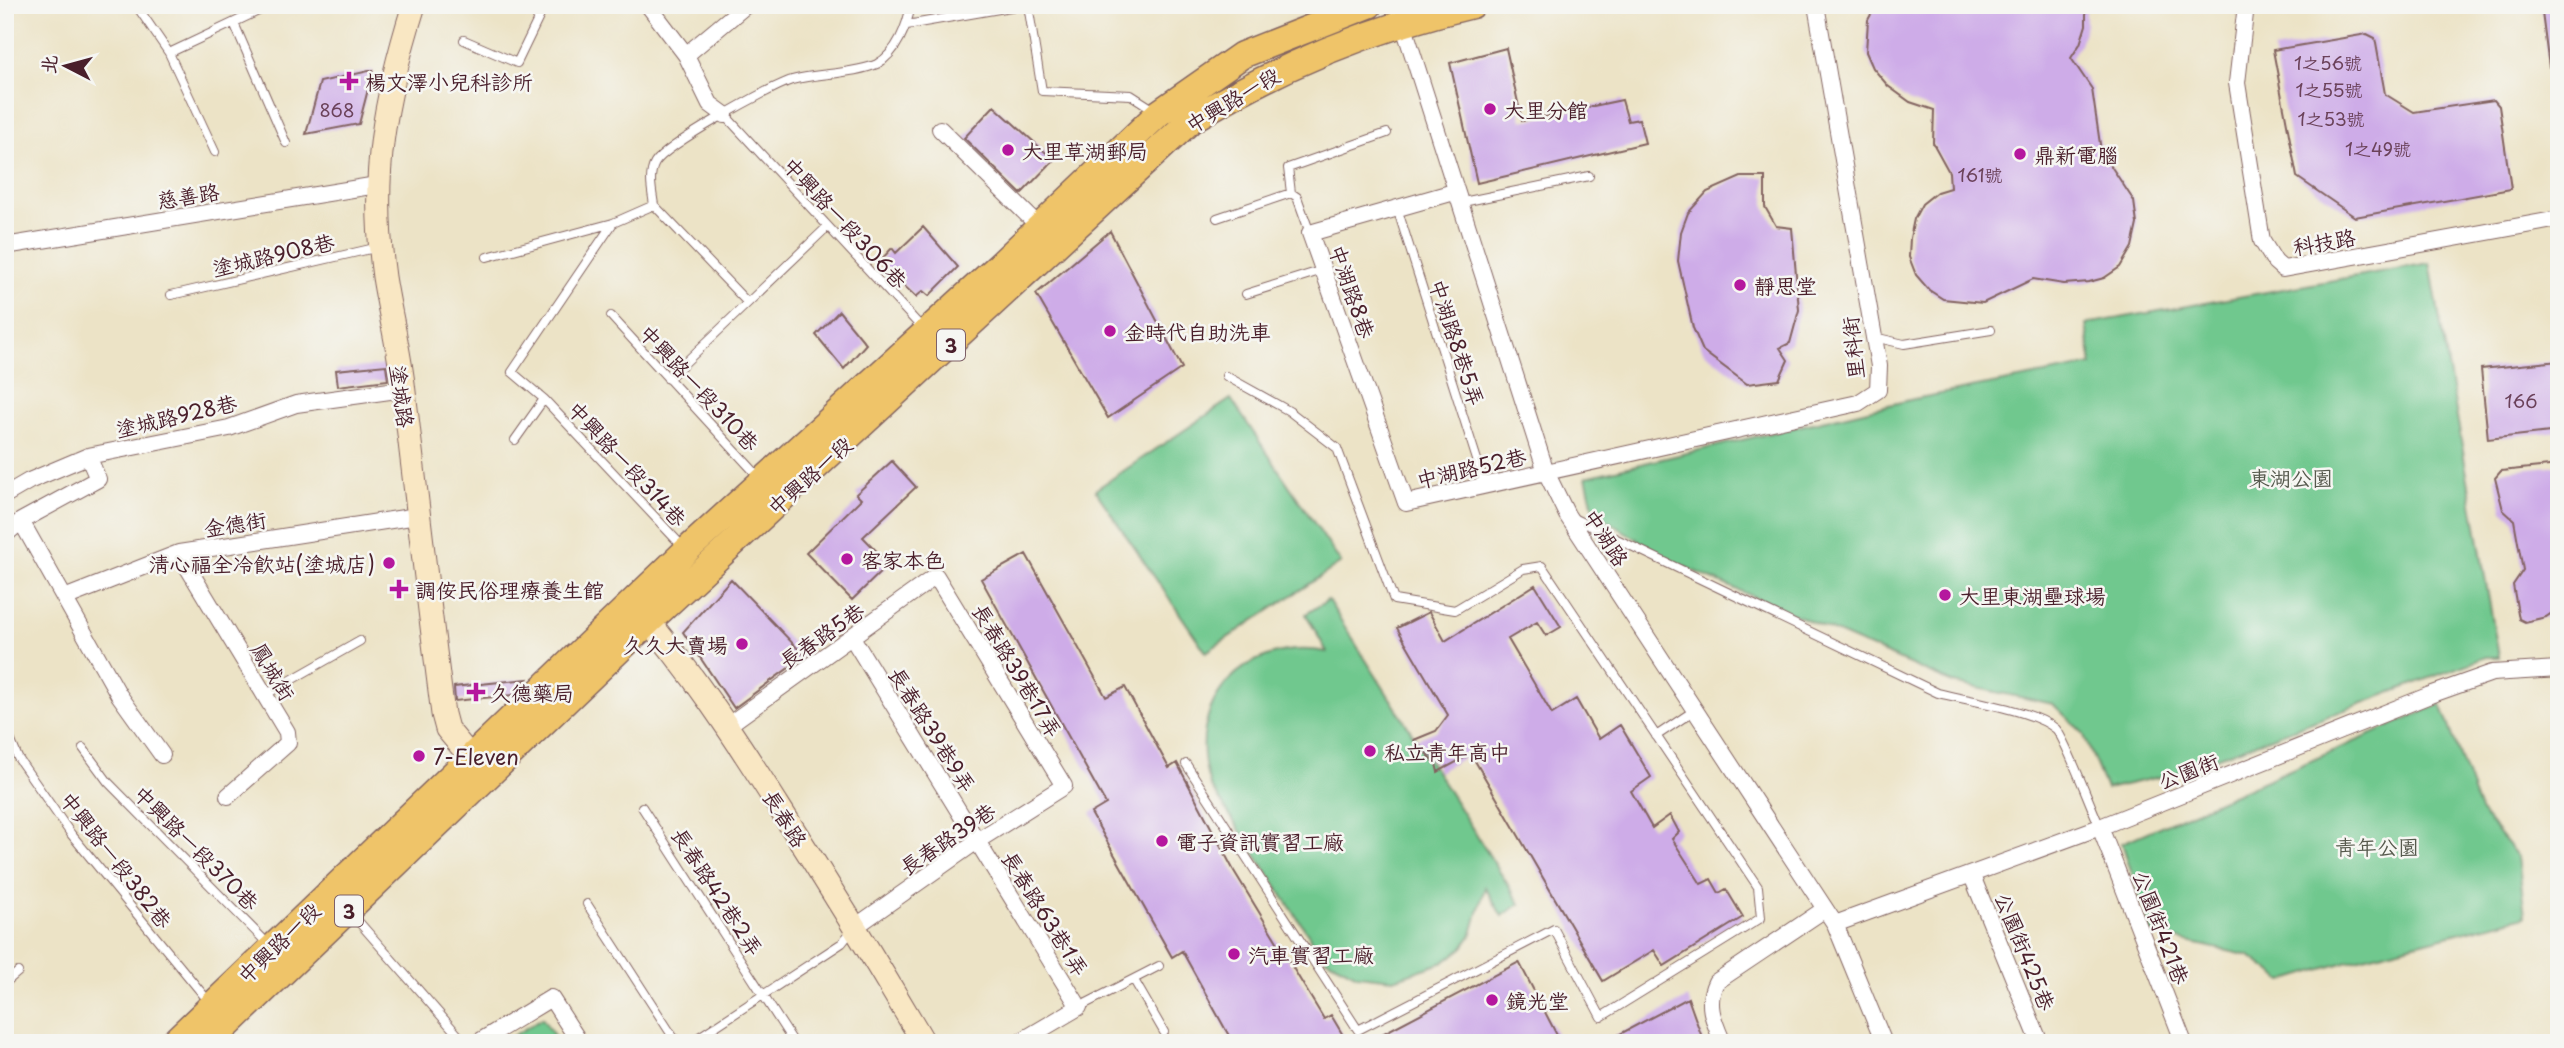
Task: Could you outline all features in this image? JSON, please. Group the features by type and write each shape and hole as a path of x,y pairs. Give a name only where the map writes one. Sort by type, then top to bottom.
{"main road":[{"name":"中興路一段","path":"173,1043 272,948 477,767 641,612 944,352 1159,113 1242,55 1369,5"},
{"name":"中興路一段","path":"641,612 687,551 926,333 1191,120 1252,83 1400,13 1472,5"},
{"name":"中興路一段","path":"214,1041 349,911 477,767"}],"street":[{"name":"塗城路","path":"414,5 386,100 379,142 377,185 384,274 404,388 417,516 443,714 447,729 477,767"},
{"path":"648,5 686,55 710,104 724,115"},
{"path":"686,55 746,5"},
{"name":"里科街","path":"1546,472 1858,403 1878,390 1879,366 1816,5"},
{"name":"科技路","path":"2246,5 2237,83 2262,241 2275,262 2283,269 2559,219"},
{"name":"中湖路","path":"1400,13 1456,197 1546,472 1567,515 1835,924 1884,1043"},
{"path":"940,130 1049,236"},
{"name":"慈善路","path":"5,246 377,185"},
{"name":"中湖路8巷","path":"1406,503 1310,233 1397,208 1456,197"},
{"name":"塗城路928巷","path":"5,495 29,481 88,456 229,428 296,404 404,388"},
{"path":"5,535 21,521 98,480 88,456"},
{"name":"中湖路52巷","path":"1406,503 1546,472"},
{"name":"金德街","path":"67,597 179,553 417,516"},
{"path":"21,521 67,597 119,695 162,755"},
{"name":"鳳城街","path":"179,553 287,732 288,744 228,796"},
{"name":"長春路5巷","path":"727,726 852,639 936,576"},
{"name":"長春路39巷17弄","path":"936,576 1064,786"},
{"name":"長春路","path":"641,612 693,675 727,726 855,927 924,1043"},
{"name":"長春路39巷9弄","path":"852,639 977,841"},
{"name":"公園街","path":"1835,924 1972,876 2492,673 2559,669"},
{"name":"長春路39巷","path":"855,927 977,841 1064,786"},
{"name":"公園街421巷","path":"2100,827 2184,1043"},
{"name":"長春路63巷1弄","path":"977,841 1079,1007"},
{"name":"公園街425巷","path":"1972,876 2040,1043"},
{"path":"1723,1043 1712,1018 1712,991 1716,982 1825,909"},
{"path":"477,1043 551,998 580,1043"},
{"path":"1018,1043 1079,1007"}],"lane":[{"path":"136,5 169,54 215,152"},
{"path":"169,54 271,5"},
{"path":"464,40 517,63 545,5"},
{"path":"747,302 654,205 651,177 653,166 661,154 724,115 790,81 877,64 895,47 907,25 911,5"},
{"path":"907,25 1025,5 1042,91 1131,95 1159,113"},
{"path":"234,23 286,143"},
{"name":"中興路一段306巷","path":"724,115 826,228 944,352"},
{"path":"1310,233 1297,197 1291,193 1288,167 1387,133"},
{"path":"1456,197 1589,176"},
{"path":"1217,218 1291,193"},
{"path":"486,257 613,223 654,205"},
{"name":"中湖路8巷5弄","path":"1397,208 1486,486"},
{"name":"中興路一段314巷","path":"613,223 512,372 544,398 687,551"},
{"path":"668,379 826,228"},
{"name":"塗城路908巷","path":"171,295 382,247"},
{"path":"1247,294 1323,270"},
{"name":"中興路一段310巷","path":"611,316 763,482"},
{"path":"1874,337 1903,344 1991,330"},
{"path":"1186,765 1358,1031 1554,929 1601,1017 1761,918 1758,887 1542,566 1523,569 1455,610 1394,600 1337,448 1289,411 1226,376"},
{"name":"中興路一段314巷","path":"515,440 544,398"},
{"path":"1567,515 1938,693 1989,707 2030,713 2057,730 2100,827"},
{"path":"263,696 360,641"},
{"path":"1656,736 1695,710"},
{"name":"中興路一段382巷","path":"5,727 18,758 71,834 212,1005"},
{"name":"中興路一段370巷","path":"83,748 108,782 289,968"},
{"name":"長春路42巷2弄","path":"642,807 794,1043"},
{"path":"587,904 677,1043"},
{"path":"349,911 465,1043"},
{"path":"690,1043 842,943 855,927"},
{"path":"1079,1007 1158,966"},
{"path":"5,983 18,972"},
{"path":"1134,980 1164,1032"}],"green space":[{"name":"東湖公園","path":"2430,263 2499,657 2486,657 2173,774 2106,789 2083,733 2053,704 1953,683 1673,562 1594,512 1586,477 1914,399 2092,365 2086,324"},
{"path":"1231,399 1341,563 1206,652 1095,490"},
{"path":"1328,600 1520,904 1502,916 1485,887 1472,934 1463,947 1444,962 1394,979 1357,975 1323,957 1210,785 1204,755 1205,728 1213,703 1227,682 1246,666 1270,655 1297,650 1327,652 1306,614"},
{"name":"青年公園","path":"2441,704 2480,811 2518,857 2525,916 2352,960 2283,981 2250,956 2152,934 2122,843"},
{"path":"542,1018 559,1043 502,1043"}],"building":[{"name":"鼎新電腦","path":"1876,5 2086,5 2086,25 2080,44 2071,58 2092,89 2101,151 2134,201 2137,224 2132,247 2120,267 2104,278 2089,282 2064,284 2033,279 1983,303 1943,299 1929,290 1916,275 1909,257 1910,238 1914,219 1922,204 1937,192 1950,188 1949,172 1933,143 1934,110 1910,102 1888,86 1873,68 1866,52 1868,20"},
{"path":"2541,5 2559,5 2559,66 2549,67"},
{"path":"2367,34 2375,38 2385,94 2414,112 2494,100 2499,106 2511,189 2355,217 2297,177 2273,50"},
{"name":"大里分館","path":"1506,48 1522,121 1622,100 1628,121 1639,119 1645,143 1477,183 1450,63"},
{"path":"373,70 359,124 306,134 320,82"},
{"name":"大里草湖郵局","path":"994,106 1054,160 1021,194 964,138"},
{"name":"靜思堂","path":"1741,177 1765,177 1765,207 1776,226 1792,228 1799,310 1790,343 1780,348 1788,360 1779,380 1747,384 1703,351 1693,328 1678,261 1681,232 1688,213 1707,192"},
{"path":"923,227 958,267 929,296 923,291 916,297 879,262 892,248 896,253"},
{"name":"金時代自助洗車","path":"1110,231 1182,368 1108,418 1036,294"},
{"path":"839,311 866,344 844,369 816,335"},
{"path":"2559,361 2559,431 2488,439 2481,369"},
{"path":"386,365 388,380 338,386 336,370"},
{"path":"892,461 916,487 863,537 889,564 852,600 806,553 861,499 856,494"},
{"path":"2559,465 2559,608 2546,617 2525,622 2519,619 2513,585 2523,570 2514,520 2503,510 2495,478 2501,471"},
{"path":"1026,554 1106,697 1125,687 1169,768 1177,763 1234,871 1324,1019 1331,1015 1344,1037 1334,1043 1233,1043 1182,951 1172,957 1091,813 1106,804 981,579"},
{"name":"久久大賣場","path":"731,579 805,656 734,708 683,632"},
{"path":"1535,585 1561,627 1546,636 1537,622 1508,639 1552,714 1576,699 1599,739 1620,725 1651,777 1631,791 1652,828 1670,815 1679,832 1672,839 1701,884 1711,879 1719,893 1726,889 1743,917 1664,966 1654,950 1603,981 1471,754 1438,772 1436,764 1414,740 1436,731 1448,715 1397,628 1429,612 1445,641"},
{"name":"久德藥局","path":"527,679 513,695 455,701 454,687"},
{"name":"鏡光堂","path":"1519,962 1561,1043 1365,1043"},
{"path":"1688,998 1704,1043 1603,1043"}],"place":[{"name":"楊文澤小兒科診所","path":"349,81"},
{"name":"大里分館","path":"1490,109"},
{"name":"大里草湖郵局","path":"1008,150"},
{"name":"鼎新電腦","path":"2020,154"},
{"name":"靜思堂","path":"1740,285"},
{"name":"金時代自助洗車","path":"1110,331"},
{"name":"客家本色","path":"847,559"},
{"name":"清心福全冷飲站(塗城店)","path":"389,563"},
{"name":"調侒民俗理療養生館","path":"399,589"},
{"name":"大里東湖壘球場","path":"1945,595"},
{"name":"久久大賣場","path":"742,644"},
{"name":"久德藥局","path":"476,692"},
{"name":"私立青年高中","path":"1370,751"},
{"name":"7-Eleven","path":"419,756"},
{"name":"電子資訊實習工廠","path":"1162,841"},
{"name":"汽車實習工廠","path":"1234,954"},
{"name":"鏡光堂","path":"1492,1000"}]}
